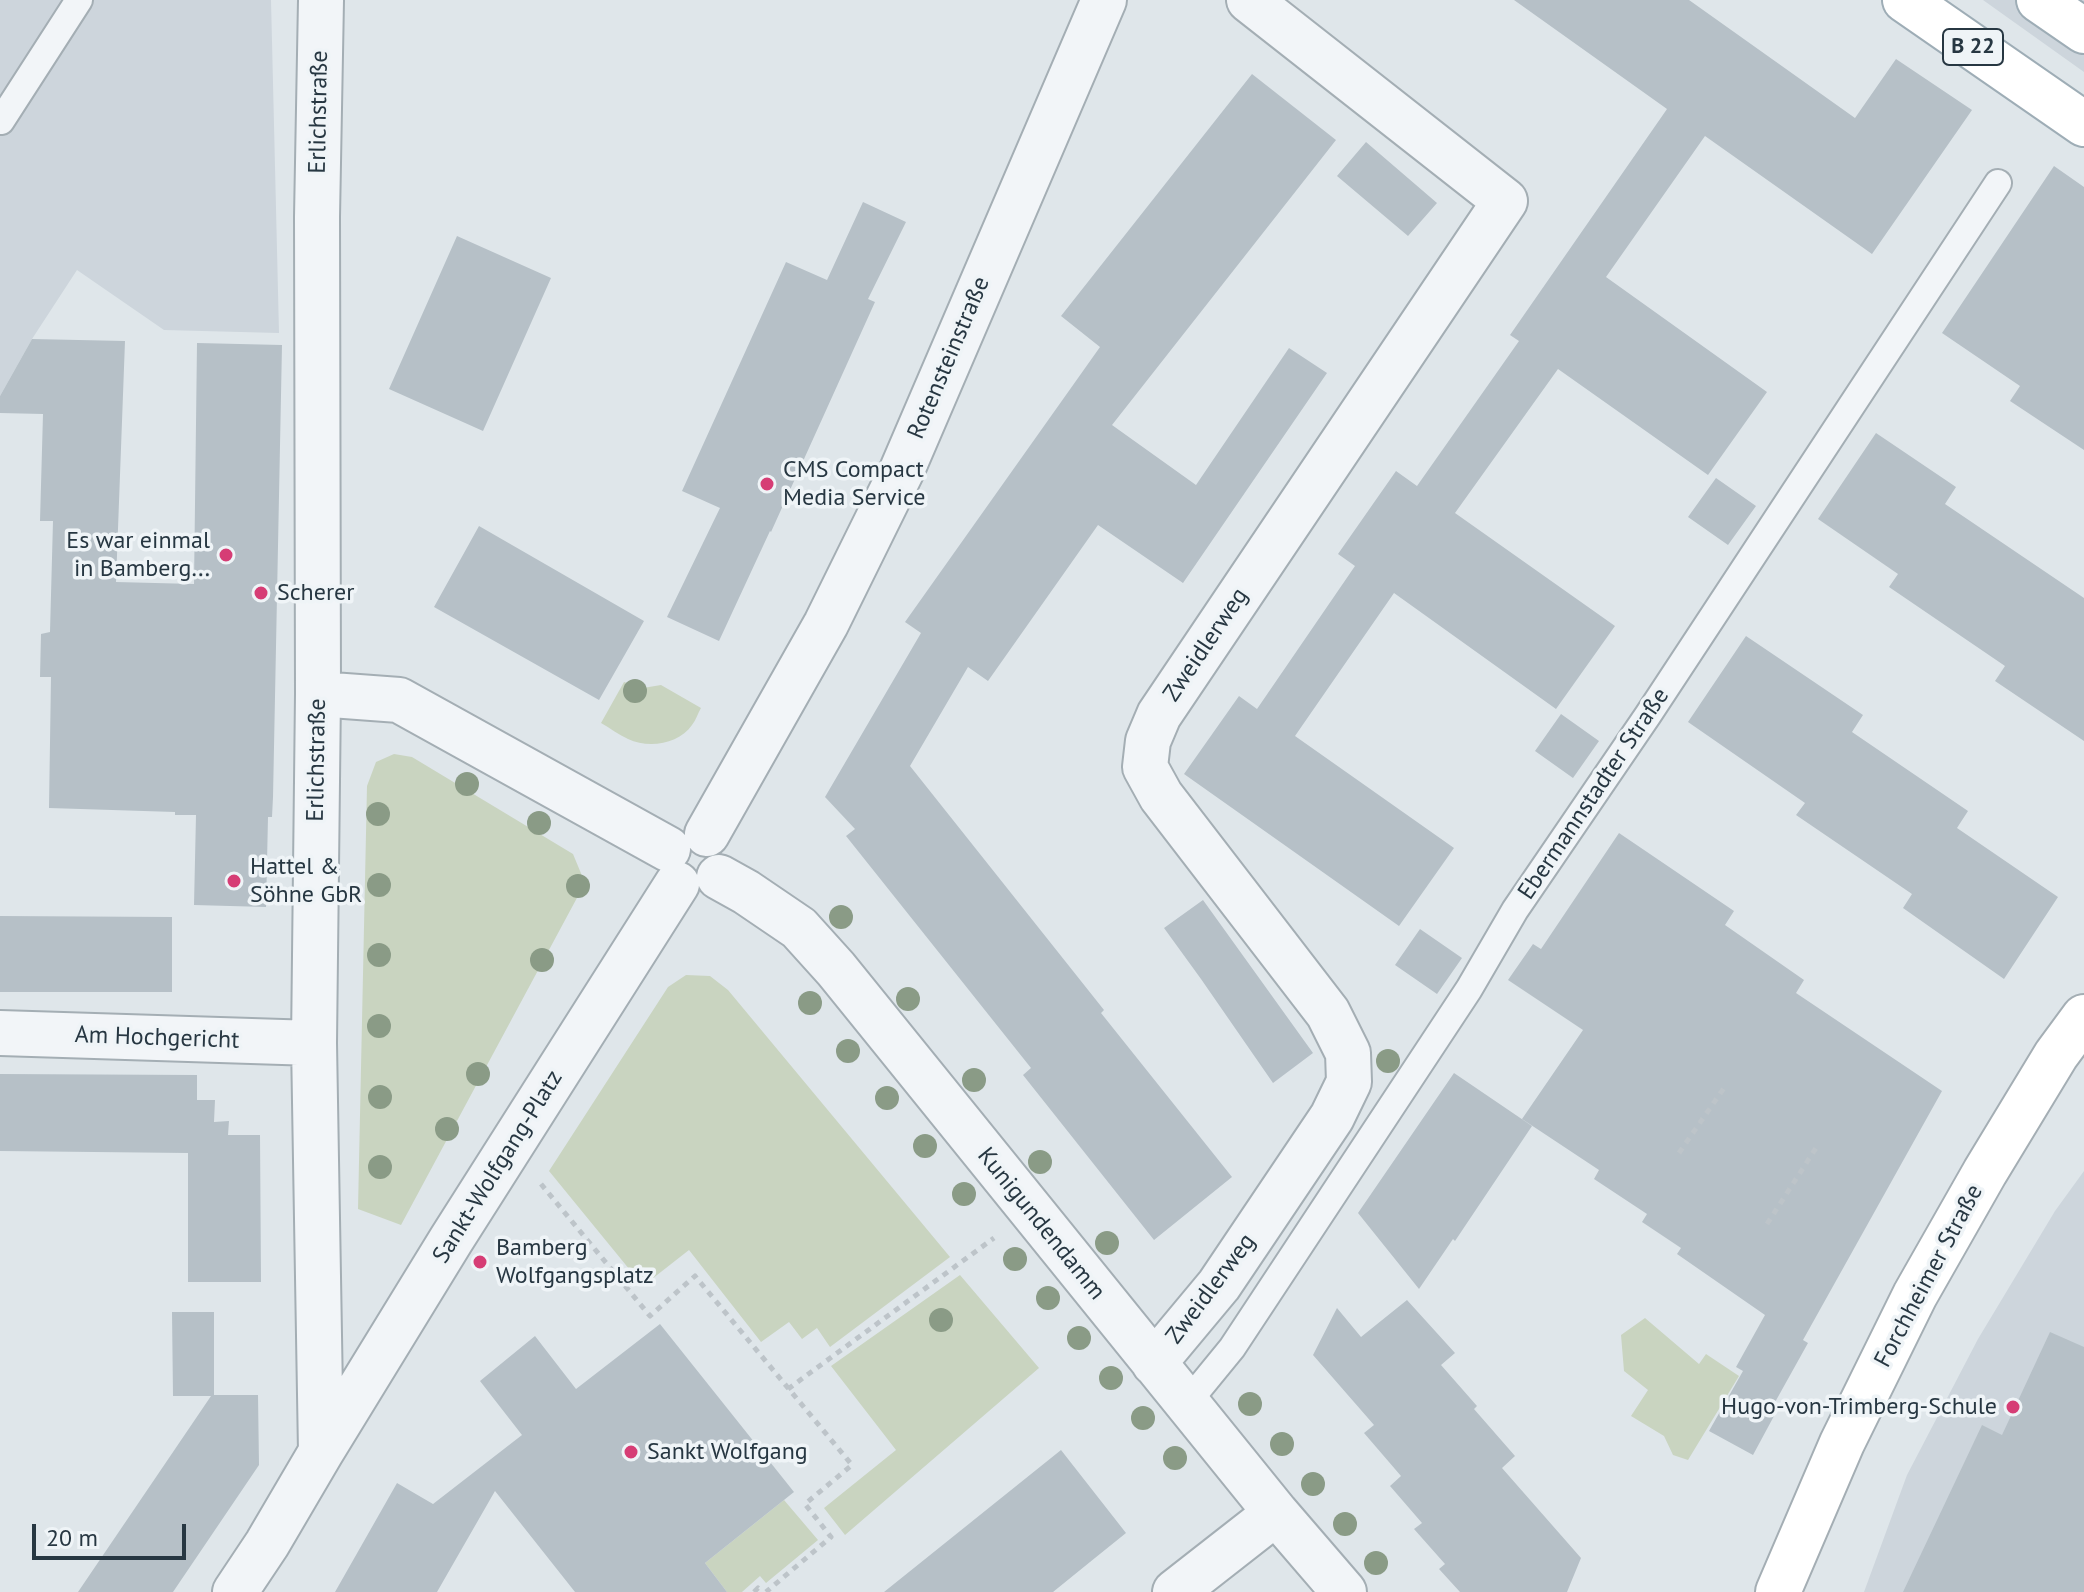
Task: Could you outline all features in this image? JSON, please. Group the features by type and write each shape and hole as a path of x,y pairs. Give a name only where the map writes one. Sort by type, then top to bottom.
{"street":[{"name":"Erlichstraße","path":"321,0 317,217 318,694 314,1043 321,1452"},
{"name":"Rotensteinstraße","path":"693,861 826,624 902,470 1104,0"},
{"name":"Zweidlerweg","path":"1154,1363 1219,1285 1332,1117 1349,1082 1348,1053 1328,1013 1161,796 1145,767 1148,741 1159,715 1505,201 1249,0"},
{"name":"B 22","path":"1905,0 2084,124"},
{"path":"2039,0 2084,31"},
{"path":"318,694 399,700 693,861"},
{"name":"Kunigundendamm","path":"693,861 799,928 827,959 1276,1513 1344,1592"},
{"name":"Sankt-Wolfgang-Platz","path":"321,1452 451,1240 693,861"},
{"name":"Forchheimer Straße","path":"2056,1055 2084,992"},
{"name":"Forchheimer Straße","path":"1778,1592 1842,1443 1915,1295 2056,1055 2084,1017"},
{"name":"Am Hochgericht","path":"0,1033 314,1043"},
{"path":"235,1592 321,1452"},
{"path":"1175,1592 1276,1513"}],"lane":[{"path":"1,121 79,0"},
{"name":"Ebermannstadter Straße","path":"1187,1403 1232,1348 1469,989 1515,910 1657,703 1998,183"}],"path":[{"path":"1679,1153 1724,1088"},
{"path":"1767,1224 1816,1148"},
{"path":"547,1192 650,1316 695,1276 852,1465 805,1504 831,1537 764,1592 758,1588 754,1592"},
{"path":"788,1389 954,1268"}],"shaded area":[{"path":"0,0 271,0 279,333 164,330 77,270 32,339 0,396"},
{"path":"1983,0 2084,0 2084,72"},
{"name":"Hugo-von-Trimberg-Schule","path":"2084,1171 2084,1592 1864,1592 1907,1475 1978,1339 2055,1211"}],"green space":[{"path":"624,682 643,688 661,685 701,708 692,725 679,737 663,743 636,742 601,723"},
{"path":"394,754 412,757 573,854 585,883 401,1225 358,1209 367,786 376,762"},
{"path":"686,975 710,976 728,990 950,1257 830,1347 817,1328 802,1339 789,1322 761,1342 689,1250 643,1286 549,1171 668,987"},
{"path":"960,1275 1039,1368 845,1535 824,1508 896,1450 831,1366"},
{"path":"1645,1318 1699,1364 1706,1354 1739,1376 1688,1460 1673,1455 1664,1436 1631,1416 1648,1390 1624,1371 1621,1335"},
{"path":"784,1500 818,1540 766,1583 760,1576 742,1592 727,1592 705,1563"}],"building":[{"path":"1514,0 1689,0 1855,118 1896,59 1972,110 1872,254 1705,136 1606,277 1767,392 1708,475 1558,369 1455,513 1615,626 1556,709 1394,593 1295,736 1454,848 1399,926 1184,774 1239,696 1257,709 1355,566 1338,554 1396,471 1417,486 1519,341 1510,335 1667,109"},
{"path":"1252,74 1336,140 1112,425 1196,485 1289,348 1327,373 1183,583 1098,525 988,681 968,667 910,766 1232,1177 1154,1240 1023,1075 1031,1068 846,836 855,829 825,797 921,633 905,622 1100,347 1061,316"},
{"path":"1366,142 1437,203 1408,236 1337,176"},
{"path":"2054,166 2084,187 2084,450 2010,401 2020,386 1942,333"},
{"path":"863,202 906,222 868,299 875,302 719,641 667,617 720,508 682,491 786,262 827,280"},
{"path":"457,236 551,278 483,431 389,389"},
{"path":"32,339 125,341 116,582 194,584 197,343 282,345 273,797 272,817 268,817 266,907 194,905 196,815 49,808 51,677 40,677 41,634 50,632 53,521 40,521 43,414 0,413 0,396"},
{"path":"1876,433 1956,487 1945,504 2084,598 2084,741 1995,681 2005,666 1889,587 1898,574 1818,519"},
{"path":"1716,478 1756,506 1728,545 1688,517"},
{"path":"479,526 644,621 599,700 434,607"},
{"path":"1746,636 1863,715 1852,732 1968,811 1957,828 2058,897 2004,979 1903,908 1912,894 1796,815 1805,803 1688,722"},
{"path":"1561,714 1599,741 1573,778 1535,751"},
{"path":"1619,833 1734,911 1725,925 1804,980 1796,993 1942,1091 1803,1340 1808,1343 1769,1413 1774,1416 1753,1455 1709,1431 1743,1371 1736,1367 1765,1315 1677,1254 1681,1248 1642,1222 1647,1214 1594,1179 1599,1170 1522,1119 1583,1030 1508,980 1533,944 1541,949"},
{"path":"1203,900 1313,1053 1273,1083 1164,928"},
{"path":"0,916 172,917 172,992 0,992"},
{"path":"1420,929 1462,958 1437,994 1395,965"},
{"path":"1454,1073 1532,1126 1419,1289 1358,1213"},
{"path":"0,1074 197,1075 197,1100 215,1100 214,1122 229,1121 228,1135 260,1135 261,1282 188,1282 188,1153 0,1151"},
{"path":"1407,1300 1455,1353 1441,1365 1515,1456 1502,1468 1581,1558 1567,1592 1460,1592 1439,1569 1445,1564 1414,1529 1422,1523 1390,1486 1401,1476 1364,1433 1374,1425 1313,1355 1337,1308 1361,1337"},
{"path":"172,1312 214,1312 214,1395 258,1395 259,1465 173,1592 78,1592 211,1396 173,1396"},
{"name":"Sankt Wolfgang","path":"660,1324 794,1492 705,1563 727,1592 575,1592 495,1491 437,1592 335,1592 397,1483 433,1504 522,1435 480,1381 535,1336 576,1389"},
{"path":"2050,1332 2084,1347 2084,1592 1903,1592 1982,1425 2002,1435"},
{"path":"1061,1450 1126,1533 1053,1592 884,1592"}],"place":[{"name":"CMS Compact Media Service","path":"767,484"},
{"name":"Es war einmal in Bamberg...","path":"226,555"},
{"name":"Scherer","path":"261,593"},
{"name":"Hattel & Söhne GbR","path":"234,881"},
{"name":"Bamberg Wolfgangsplatz","path":"480,1262"},
{"name":"Hugo-von-Trimberg-Schule","path":"2013,1407"},
{"name":"Sankt Wolfgang","path":"631,1452"}]}
